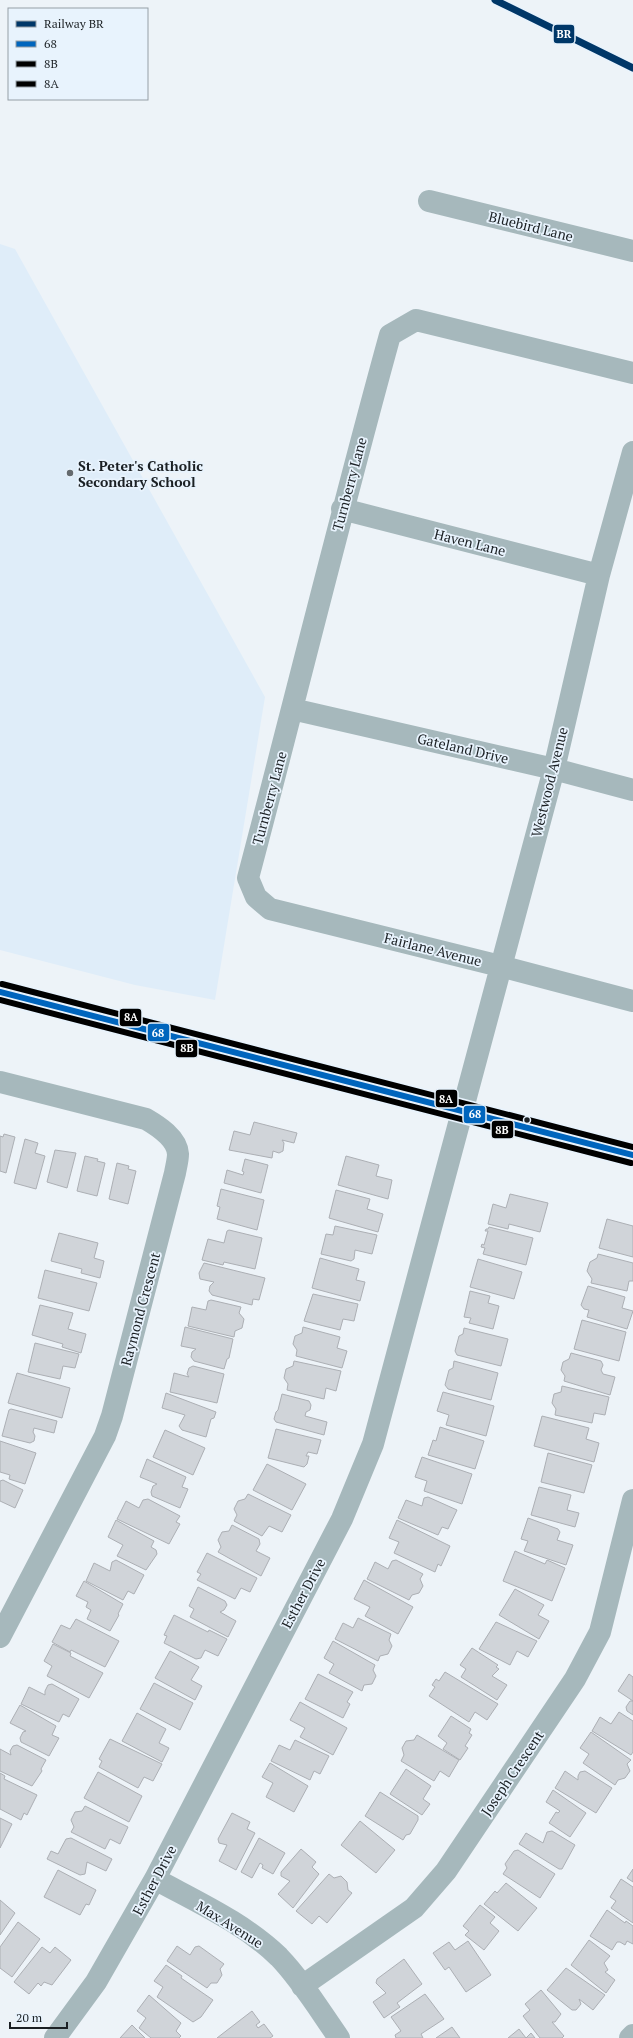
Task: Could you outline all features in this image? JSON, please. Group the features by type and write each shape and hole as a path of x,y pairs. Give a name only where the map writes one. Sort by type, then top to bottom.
{"main road":[{"path":"0,992 633,1155"}],"street":[{"name":"Bluebird Lane","path":"429,201 633,251"},
{"name":"Turnberry Lane","path":"248,878 342,509 390,335 416,320 633,373"},
{"name":"Westwood Avenue","path":"462,1110 554,769 598,575 633,452"},
{"name":"Haven Lane","path":"342,509 598,575"},
{"name":"Gateland Drive","path":"292,709 554,769 633,790"},
{"name":"Fairlane Avenue","path":"248,878 256,897 270,909 500,966 633,1001"},
{"name":"Raymond Crescent","path":"0,1082 146,1119 160,1127 171,1138 178,1152 173,1181 108,1429 0,1637"},
{"name":"Esther Drive","path":"56,2038 96,1982 155,1879 342,1519 366,1465 380,1424 462,1110"},
{"name":"Joseph Crescent","path":"302,1986 414,1908 446,1871 575,1679 600,1632 633,1500"},
{"name":"Max Avenue","path":"155,1879 253,1935 279,1957 302,1986 339,2038"},
{"path":"630,2038 633,2035"}],"shaded area":[{"name":"St. Peter's Catholic Secondary School","path":"0,244 15,249 265,697 215,1000 135,985 0,950"}],"building":[{"path":"254,1122 297,1133 294,1143 282,1140 284,1143 283,1151 279,1153 273,1151 272,1158 229,1150 234,1131 250,1135"},
{"path":"4,1134 15,1137 6,1173 0,1171 0,1136 3,1137"},
{"path":"25,1139 38,1143 35,1153 45,1156 36,1189 14,1183"},
{"path":"55,1150 76,1153 67,1188 47,1182"},
{"path":"85,1156 98,1159 97,1161 105,1163 97,1196 77,1191"},
{"path":"346,1156 379,1165 376,1176 392,1180 388,1199 338,1185"},
{"path":"245,1159 268,1165 261,1193 224,1183 227,1170 243,1175 244,1172 242,1171"},
{"path":"117,1163 129,1166 128,1169 136,1171 128,1204 109,1199"},
{"path":"221,1189 264,1200 257,1230 217,1219 220,1207 217,1206"},
{"path":"336,1190 370,1199 367,1209 383,1214 378,1232 329,1218"},
{"path":"510,1194 548,1203 540,1232 509,1224 508,1229 488,1224 493,1204 506,1208"},
{"path":"607,1219 633,1226 633,1257 599,1248"},
{"path":"335,1226 377,1235 372,1254 355,1250 354,1259 351,1261 321,1254 326,1234 333,1235"},
{"path":"489,1227 533,1238 526,1265 483,1254 485,1248 481,1247 482,1244 484,1245 488,1231 485,1231"},
{"path":"229,1230 262,1238 255,1269 224,1262 223,1265 202,1260 208,1239 224,1243 227,1231"},
{"path":"59,1233 98,1243 94,1258 104,1261 100,1278 81,1273 82,1269 51,1261"},
{"path":"598,1254 633,1263 633,1281 629,1281 627,1291 591,1283 592,1279 587,1271 590,1262 597,1258"},
{"path":"320,1258 359,1269 356,1280 365,1282 360,1301 312,1288"},
{"path":"478,1259 522,1272 514,1299 470,1287"},
{"path":"204,1263 265,1278 259,1300 253,1299 252,1305 212,1295 209,1291 210,1286 214,1282 200,1279 199,1273"},
{"path":"45,1270 97,1283 89,1311 38,1298"},
{"path":"588,1286 625,1297 622,1308 633,1311 627,1329 587,1317 589,1310 584,1309 581,1305"},
{"path":"470,1291 490,1296 488,1303 499,1306 493,1329 469,1323 471,1318 464,1317"},
{"path":"313,1294 358,1304 354,1321 343,1319 340,1330 304,1321"},
{"path":"211,1300 241,1307 239,1313 244,1319 242,1328 235,1331 234,1337 188,1326 192,1307 206,1310 208,1301"},
{"path":"40,1305 73,1313 68,1329 86,1334 81,1353 62,1347 63,1344 32,1335"},
{"path":"582,1320 626,1332 619,1361 574,1349"},
{"path":"185,1327 233,1339 229,1358 227,1359 224,1369 194,1361 191,1357 192,1352 196,1349 181,1346"},
{"path":"303,1327 340,1337 337,1348 347,1351 342,1368 296,1356 297,1350 293,1344 295,1336 302,1333"},
{"path":"464,1328 508,1339 501,1366 457,1355 455,1351 459,1336 463,1334"},
{"path":"35,1343 79,1354 75,1368 63,1366 60,1379 28,1372"},
{"path":"571,1353 601,1361 603,1365 601,1370 603,1374 615,1377 610,1395 564,1381 565,1376 561,1370 563,1362 569,1359"},
{"path":"294,1361 341,1371 336,1391 326,1388 324,1399 287,1390 288,1384 284,1378 286,1369 293,1366"},
{"path":"454,1361 498,1373 491,1400 448,1389 445,1385 449,1370 453,1368"},
{"path":"193,1366 224,1374 217,1403 170,1392 174,1373 189,1377 187,1374 189,1368"},
{"path":"17,1373 70,1388 62,1418 8,1403"},
{"path":"562,1386 609,1397 605,1415 594,1413 592,1423 555,1415 556,1409 552,1403 554,1394 561,1392"},
{"path":"443,1392 494,1406 486,1436 446,1425 449,1415 437,1411"},
{"path":"166,1393 216,1412 214,1418 211,1419 206,1437 182,1430 179,1426 185,1415 162,1408"},
{"path":"282,1394 309,1401 311,1405 310,1410 306,1412 305,1416 327,1422 324,1435 276,1422 274,1419"},
{"path":"11,1409 57,1421 54,1433 34,1428 34,1441 30,1443 2,1436 9,1410"},
{"path":"542,1416 589,1428 586,1439 599,1443 594,1462 534,1446"},
{"path":"440,1427 484,1441 475,1469 428,1455 433,1440 436,1441"},
{"path":"276,1429 321,1440 317,1454 308,1452 306,1456 309,1456 307,1464 304,1467 268,1458"},
{"path":"165,1430 205,1448 193,1475 153,1457"},
{"path":"0,1441 36,1453 25,1484 9,1479 10,1475 0,1472"},
{"path":"548,1453 592,1465 584,1493 541,1482"},
{"path":"422,1457 472,1474 462,1504 424,1491 427,1481 415,1477"},
{"path":"147,1459 186,1477 182,1487 188,1489 180,1508 152,1496 151,1492 153,1486 157,1484 140,1477"},
{"path":"267,1464 306,1484 292,1510 253,1490"},
{"path":"3,1480 23,1490 15,1508 0,1501 0,1481"},
{"path":"539,1487 571,1495 567,1510 579,1513 575,1527 531,1515"},
{"path":"248,1494 291,1515 282,1532 269,1526 262,1536 234,1521 237,1515 234,1509 238,1501 245,1499"},
{"path":"428,1497 457,1510 448,1529 442,1527 438,1535 398,1518 406,1500 422,1506 424,1498"},
{"path":"148,1499 180,1516 176,1522 180,1524 169,1544 117,1519 126,1501 139,1508 143,1500"},
{"path":"528,1518 558,1529 560,1532 557,1540 573,1545 566,1565 524,1551 528,1541 521,1539"},
{"path":"116,1520 154,1541 151,1547 156,1550 157,1554 146,1570 117,1556 123,1545 108,1537"},
{"path":"397,1520 450,1546 441,1566 438,1564 435,1572 394,1553 399,1542 389,1538"},
{"path":"232,1525 259,1539 260,1544 256,1551 270,1558 261,1576 218,1552 221,1547 218,1540 222,1532 229,1531"},
{"path":"515,1551 545,1564 547,1560 565,1568 552,1601 503,1581"},
{"path":"207,1553 257,1578 250,1592 241,1588 235,1599 197,1580 201,1574 197,1572"},
{"path":"116,1560 144,1575 134,1594 128,1591 123,1600 86,1581 94,1563 110,1571 112,1562"},
{"path":"396,1560 423,1574 420,1579 423,1586 419,1593 412,1595 409,1600 367,1579 375,1562 388,1569 392,1561"},
{"path":"364,1580 413,1607 398,1634 365,1616 370,1607 354,1599"},
{"path":"84,1581 123,1604 110,1631 87,1619 91,1610 86,1607 88,1602 76,1596"},
{"path":"198,1587 225,1601 227,1605 224,1610 220,1612 236,1621 228,1637 190,1617 194,1609 189,1606"},
{"path":"515,1589 544,1605 538,1615 549,1621 539,1639 499,1615"},
{"path":"174,1615 208,1632 209,1630 227,1639 218,1656 205,1650 201,1658 196,1659 164,1643 167,1636 164,1635"},
{"path":"358,1618 391,1634 389,1640 392,1646 388,1654 380,1656 378,1661 335,1639 343,1623 353,1628"},
{"path":"76,1619 119,1641 105,1667 71,1650 70,1652 52,1642 61,1625 70,1629"},
{"path":"496,1622 537,1641 528,1657 517,1651 510,1665 479,1649"},
{"path":"333,1641 375,1665 373,1670 376,1676 372,1684 364,1685 362,1691 329,1673 334,1664 324,1658"},
{"path":"53,1644 71,1653 70,1656 103,1673 89,1698 47,1676 52,1666 44,1661"},
{"path":"472,1648 498,1665 496,1667 499,1669 492,1676 507,1685 497,1700 461,1677 466,1669 460,1665"},
{"path":"170,1651 199,1667 191,1680 202,1686 195,1700 155,1678"},
{"path":"445,1672 498,1704 487,1720 475,1712 469,1722 429,1696 435,1687 432,1685 436,1679 439,1681"},
{"path":"318,1674 353,1692 347,1702 350,1704 343,1718 305,1699"},
{"path":"629,1674 633,1677 633,1701 618,1691"},
{"path":"154,1683 193,1703 180,1730 140,1709"},
{"path":"52,1684 79,1699 69,1717 63,1714 59,1722 21,1704 29,1687 45,1695 48,1685"},
{"path":"630,1701 633,1701 633,1715 627,1711 626,1707"},
{"path":"300,1702 347,1728 333,1755 300,1737 305,1728 290,1720"},
{"path":"20,1705 56,1726 52,1735 59,1738 49,1756 21,1742 20,1738 23,1732 26,1731 10,1723"},
{"path":"619,1712 633,1721 633,1752 631,1755 592,1731 600,1717 611,1724"},
{"path":"137,1713 166,1729 159,1743 169,1748 162,1762 122,1741"},
{"path":"451,1716 471,1729 469,1733 472,1735 465,1746 468,1748 460,1760 443,1749 447,1743 438,1736"},
{"path":"591,1732 631,1760 627,1764 630,1771 625,1778 618,1780 615,1785 583,1763 589,1754 580,1748"},
{"path":"417,1735 459,1760 449,1777 440,1771 434,1781 401,1761 404,1755 402,1748 406,1741 414,1740"},
{"path":"110,1739 162,1764 153,1781 144,1777 138,1788 99,1767 102,1761 99,1759"},
{"path":"295,1740 329,1756 320,1774 314,1771 310,1780 271,1761 279,1745 290,1750"},
{"path":"17,1745 46,1760 41,1769 42,1771 32,1786 0,1771 0,1749 11,1755 10,1751 13,1746"},
{"path":"270,1763 308,1786 294,1812 266,1797 273,1783 262,1777"},
{"path":"406,1769 431,1786 423,1799 430,1804 422,1815 390,1794"},
{"path":"565,1771 578,1780 580,1772 585,1771 612,1788 596,1813 555,1788"},
{"path":"98,1772 142,1796 129,1822 84,1798"},
{"path":"0,1773 5,1776 4,1779 37,1795 27,1815 24,1813 21,1820 0,1809"},
{"path":"553,1790 586,1813 570,1837 549,1823 556,1812 558,1813 560,1811 546,1802"},
{"path":"380,1792 418,1816 418,1820 410,1834 406,1835 403,1840 365,1816"},
{"path":"85,1806 128,1827 120,1844 110,1839 105,1849 71,1832 74,1827 71,1820 75,1812 82,1811"},
{"path":"232,1813 250,1822 247,1829 255,1833 236,1870 219,1861 227,1845 219,1843 218,1839"},
{"path":"0,1818 12,1824 0,1848"},
{"path":"360,1821 395,1850 376,1873 341,1845"},
{"path":"552,1831 575,1845 562,1869 559,1869 519,1844 526,1833 543,1843 547,1832"},
{"path":"71,1838 112,1859 106,1871 87,1862 85,1874 80,1875 47,1859 51,1851 58,1854 66,1839"},
{"path":"259,1838 285,1853 273,1874 262,1868 263,1865 260,1863 252,1878 241,1872"},
{"path":"301,1849 316,1862 312,1867 319,1874 293,1908 278,1894 290,1881 281,1876 281,1872"},
{"path":"518,1850 555,1874 540,1898 503,1874 507,1868 505,1864 514,1851"},
{"path":"633,1869 633,1882 627,1878"},
{"path":"58,1870 96,1890 89,1905 86,1904 80,1915 44,1897"},
{"path":"329,1874 334,1878 341,1876 347,1882 348,1890 352,1893 327,1923 319,1916 312,1924 296,1911"},
{"path":"621,1879 633,1887 633,1923 611,1908 616,1901 610,1897"},
{"path":"506,1883 537,1908 518,1931 484,1904 495,1891 497,1893"},
{"path":"0,1900 15,1913 0,1935"},
{"path":"480,1905 495,1917 490,1923 499,1931 484,1950 465,1935 469,1931 463,1926"},
{"path":"607,1910 625,1923 626,1921 633,1926 633,1944 627,1941 625,1945 617,1942 612,1950 590,1936"},
{"path":"18,1922 40,1939 12,1977 0,1968 0,1947"},
{"path":"589,1940 610,1956 604,1963 608,1970 605,1972 615,1980 606,1993 571,1965"},
{"path":"468,1941 491,1975 466,1992 449,1967 445,1970 433,1953 449,1942 455,1950"},
{"path":"177,1946 190,1955 195,1947 199,1946 224,1964 220,1969 222,1975 217,1983 211,1983 207,1988 167,1961"},
{"path":"42,1947 50,1953 55,1947 71,1960 52,1985 44,1982 41,1986 38,1983 29,1994 14,1982"},
{"path":"404,1959 422,1984 397,2003 400,2007 384,2018 373,2002 386,1993 376,1983 377,1979"},
{"path":"166,1965 182,1976 181,1978 213,2000 201,2017 193,2022 157,1997 163,1987 154,1981"},
{"path":"566,1968 605,1995 593,2010 579,1999 581,2004 576,2010 572,2010 547,1990"},
{"path":"541,1990 561,2014 555,2022 552,2022 564,2036 562,2038 540,2038 523,2016 530,2010 525,2004"},
{"path":"425,1994 444,2019 421,2034 423,2038 396,2038 395,2035 401,2031 391,2017"},
{"path":"149,1995 181,2023 176,2031 181,2036 179,2038 151,2038 139,2028 146,2018 137,2011"},
{"path":"252,2011 260,2022 256,2025 258,2028 264,2024 273,2036 270,2038 217,2038"},
{"path":"132,2025 145,2038 120,2038"},
{"path":"452,2027 460,2038 436,2038"},
{"path":"519,2029 526,2038 508,2038"},
{"path":"531,2033 535,2038 526,2038"}],"rail line":[{"name":"BR","path":"495,0 633,68"}],"transit line":[{"name":"8A","path":"2,984 633,1147"},
{"name":"68","path":"0,992 633,1155"},
{"name":"8B","path":"0,1000 631,1163"}],"place":[{"name":"St. Peter's Catholic Secondary School","path":"70,473"}]}
